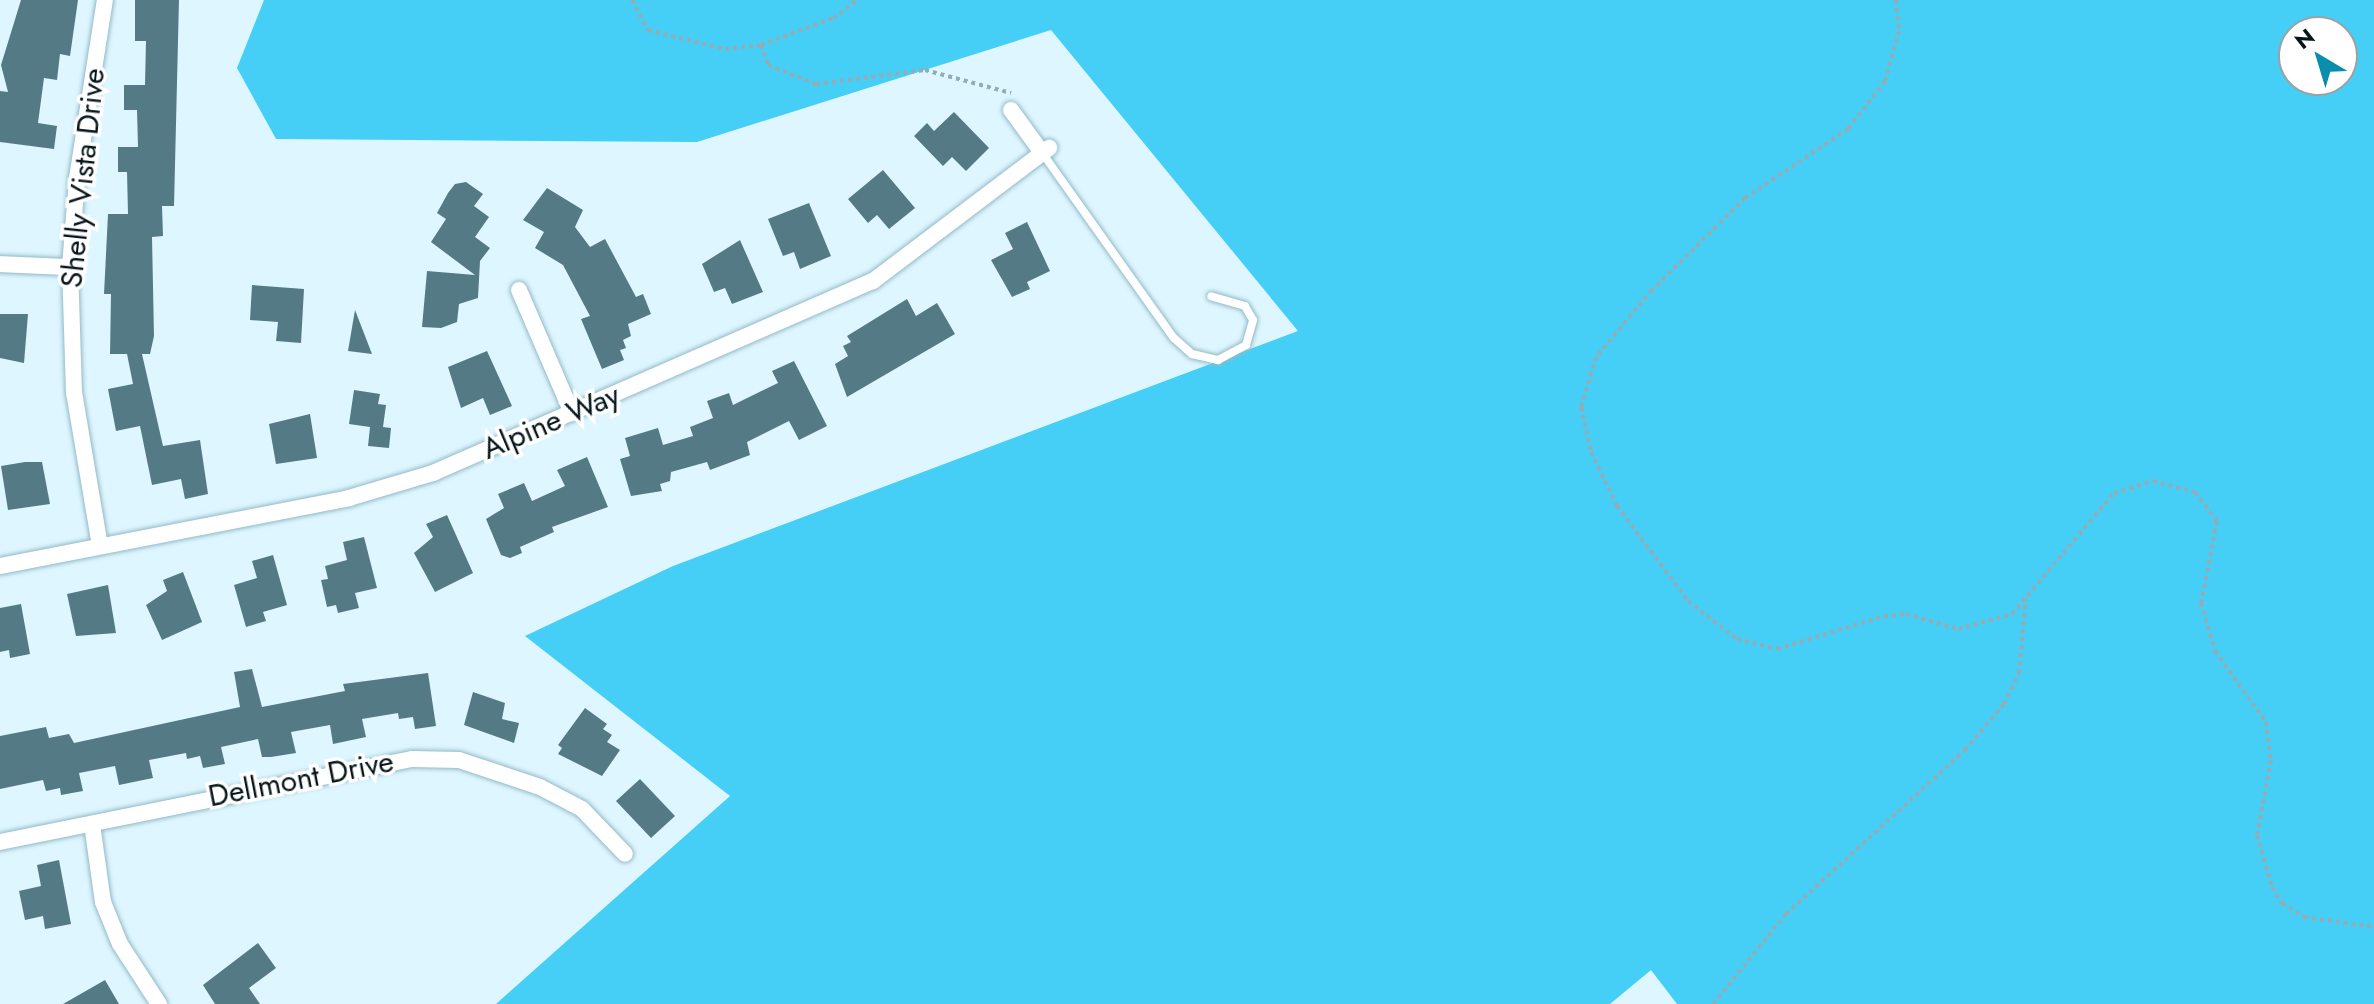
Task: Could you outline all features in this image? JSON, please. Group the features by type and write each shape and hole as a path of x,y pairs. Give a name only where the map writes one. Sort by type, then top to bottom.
{"street":[{"name":"Shelly Vista Drive","path":"100,546 74,393 70,267 77,178 105,0"},
{"path":"1013,106 1046,151"},
{"name":"Alpine Way","path":"0,566 385,489 572,413 873,281 1046,151"},
{"path":"0,264 70,267"},
{"path":"519,290 572,413"},
{"name":"Dellmont Drive","path":"0,842 390,759 459,760 503,771 582,809 625,854"},
{"path":"92,824 103,902 120,944 159,1004"}],"lane":[{"path":"1046,151 1174,338 1192,354 1218,360 1246,345 1253,320 1245,306 1211,296"}],"path":[{"path":"632,0 648,30 674,40 725,49 761,45 833,18 858,0"},
{"path":"1896,0 1899,31 1885,81 1848,129 1745,198 1652,290 1596,357 1581,407 1591,452 1617,506 1688,601 1737,639 1777,649 1906,614 1958,629 2012,614 2114,493 2153,481 2195,492 2209,504 2217,521 2201,603 2215,651 2266,722 2271,760 2257,835 2272,887 2282,903 2304,917 2374,927"},
{"path":"761,45 768,65 816,84 925,70 1009,89 1013,106"},
{"path":"1713,1004 1786,914 1965,750 2004,704 2019,673 2026,598"}],"shaded area":[{"path":"264,0 2374,0 2374,1004 1677,1004 1651,970 1610,1004 496,1004 730,796 525,636 673,566 1298,331 1051,30 697,142 276,139 237,68"}],"building":[{"path":"21,0 78,0 70,56 60,54 57,80 44,78 38,123 57,126 54,149 0,142 0,91 8,92 1,65"},
{"path":"135,0 179,0 174,206 162,206 163,236 152,237 154,336 150,354 142,354 163,446 200,440 208,494 185,499 181,479 152,485 140,426 116,431 108,389 133,384 127,354 110,354 111,294 104,294 108,214 128,214 127,172 118,172 118,147 138,147 137,110 124,110 124,85 145,85 146,41 135,41"},
{"path":"954,112 989,148 966,171 952,157 943,166 914,136 927,123 934,131"},
{"path":"883,170 915,208 889,229 877,215 868,223 848,199"},
{"path":"466,182 483,194 474,206 489,217 475,237 490,248 480,261 478,298 459,304 457,322 441,328 422,327 427,271 475,275 431,242 446,219 437,213 448,193 455,184"},
{"path":"547,188 583,210 575,227 590,247 605,239 636,297 643,294 651,314 628,324 631,336 623,340 626,348 620,350 624,360 602,369 581,319 590,316 563,265 535,248 544,232 523,220"},
{"path":"809,203 831,256 800,269 794,252 783,256 768,219"},
{"path":"1027,222 1050,271 1027,282 1030,289 1012,297 991,260 1013,249 1005,233"},
{"path":"740,240 763,292 732,304 725,288 714,292 702,264"},
{"path":"252,285 304,289 301,343 276,341 278,322 250,320"},
{"path":"907,299 916,316 937,303 955,334 847,397 835,364 848,356 843,346 851,342 847,336"},
{"path":"355,310 372,354 348,351"},
{"path":"0,314 28,314 24,363 0,358"},
{"path":"487,351 512,406 490,415 483,398 461,408 448,367"},
{"path":"794,361 827,426 799,440 789,421 747,442 750,455 710,470 707,462 671,472 670,481 660,484 662,491 631,496 620,459 630,456 625,438 658,428 663,445 693,436 690,427 713,418 707,401 729,393 733,405 778,383 772,371"},
{"path":"354,390 380,394 378,404 386,405 383,427 391,428 389,448 368,446 370,427 349,424"},
{"path":"310,414 317,458 276,464 269,424"},
{"path":"587,457 608,507 552,527 554,532 520,547 522,553 510,558 501,555 486,519 504,508 498,494 524,483 532,501 565,486 557,470"},
{"path":"42,462 50,504 8,510 1,466"},
{"path":"447,515 473,573 435,592 414,553 433,537 426,524"},
{"path":"364,537 377,588 355,593 359,608 338,613 336,605 327,607 321,580 328,579 325,566 347,560 343,542"},
{"path":"273,555 287,605 263,612 266,621 246,627 234,585 257,578 252,561"},
{"path":"183,572 202,622 162,640 146,605 167,591 163,580"},
{"path":"108,585 116,633 76,636 67,594"},
{"path":"21,604 30,654 10,658 9,650 0,652 0,608"},
{"path":"252,669 262,707 345,691 343,684 428,673 436,726 415,729 413,717 399,719 398,713 362,719 366,737 333,744 330,725 291,732 296,753 262,757 258,739 221,747 225,764 203,768 200,756 187,759 186,753 149,760 153,778 119,785 115,766 79,773 83,791 61,795 60,788 46,791 43,780 0,789 0,736 46,727 49,738 69,734 74,743 240,707 234,672"},
{"path":"473,692 505,703 502,719 519,723 514,743 464,725"},
{"path":"585,708 607,724 603,729 612,735 607,742 620,750 602,776 558,754 562,748 558,745"},
{"path":"640,779 675,816 651,838 616,801"},
{"path":"59,860 71,924 45,929 43,916 25,920 19,891 41,886 37,865"},
{"path":"258,943 276,968 249,988 260,1004 215,1004 203,985"},
{"path":"105,980 119,1004 63,1004"}]}
